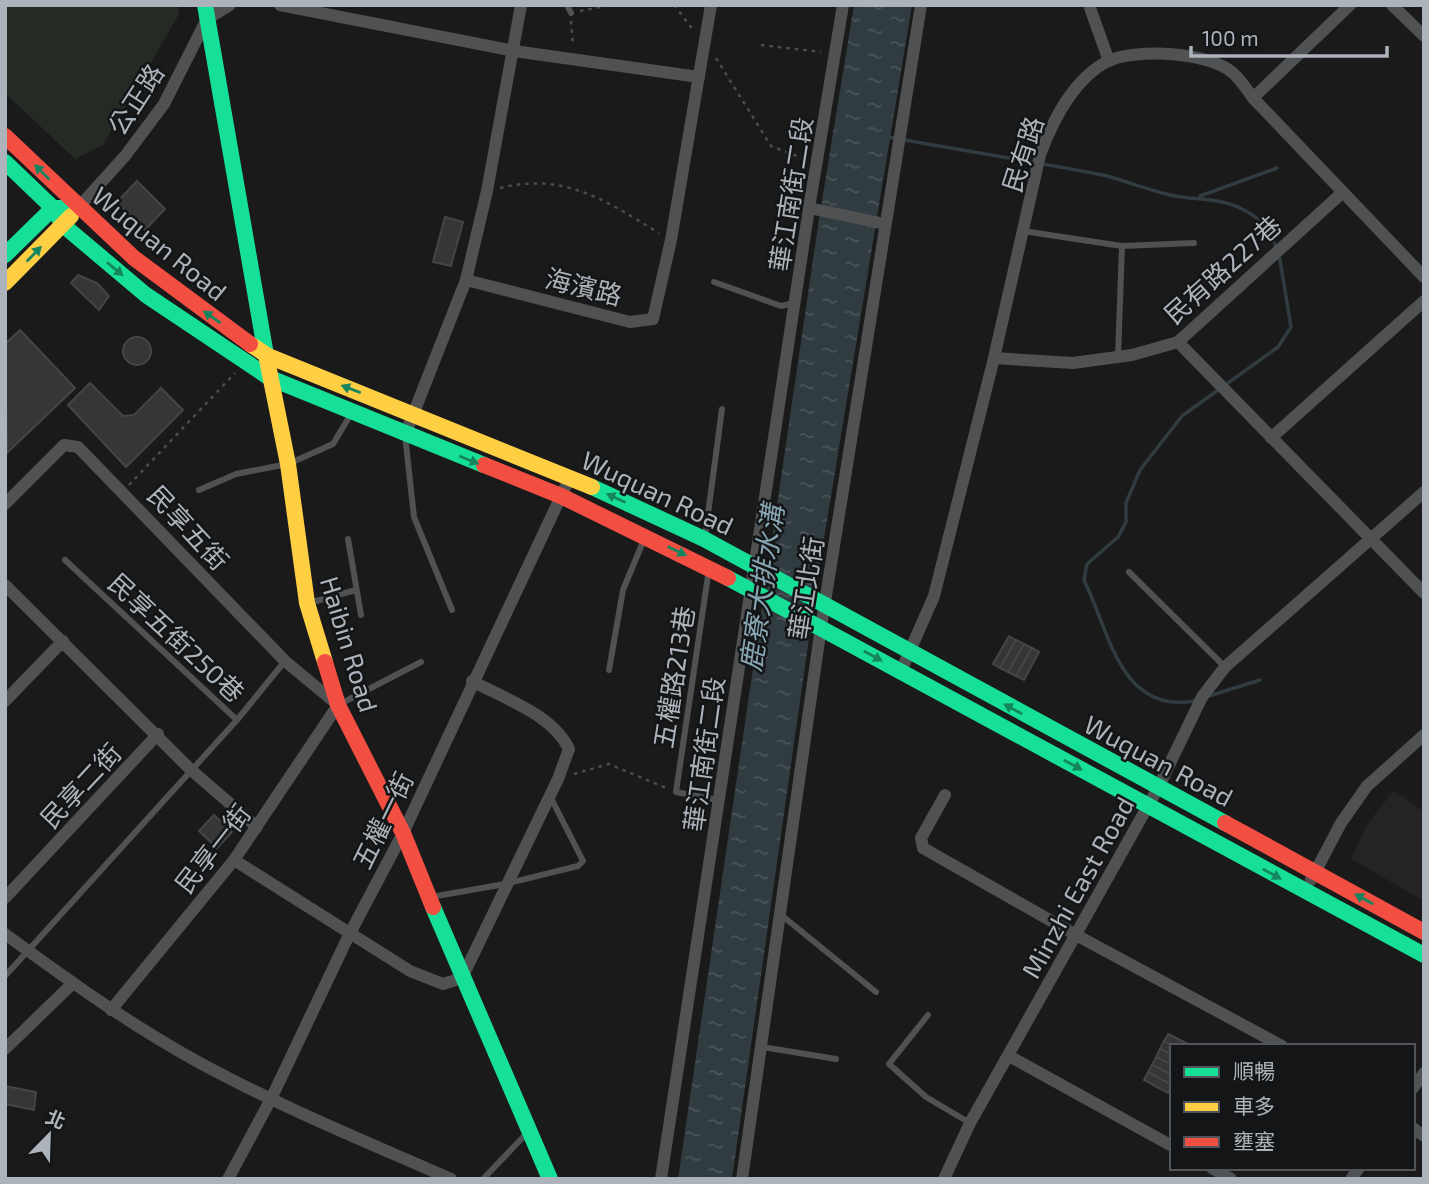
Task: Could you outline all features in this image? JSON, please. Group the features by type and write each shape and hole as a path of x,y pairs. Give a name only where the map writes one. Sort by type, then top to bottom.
{"street":[{"path":"209,10 230,5"},
{"path":"280,5 514,51 699,77"},
{"path":"367,20 370,5"},
{"path":"405,435 466,280 487,191 522,5"},
{"name":"海濱路","path":"466,280 630,322 653,319 671,240 711,5"},
{"name":"華江南街二段","path":"661,1179 719,800 761,569 796,302 813,209 843,5"},
{"name":"華江北街","path":"742,1179 780,914 817,625 882,224 922,5"},
{"path":"1089,5 1109,61"},
{"path":"1254,98 1350,5"},
{"path":"1392,5 1424,36"},
{"name":"公正路","path":"78,208 125,156 164,104 209,10"},
{"name":"Haibin Road","path":"209,10 270,378 288,464 307,603 338,705 403,833 462,978 550,1179"},
{"name":"民有路","path":"901,671 934,596 995,358 1041,155 1052,125 1074,90 1109,61 1148,53 1187,55 1232,71 1254,98 1424,277"},
{"name":"Wuquan Road","path":"5,136 78,208 134,258 268,356 570,477 704,539 1424,932"},
{"name":"Wuquan Road","path":"5,162 52,208 63,225 146,295 270,378 351,414 561,496 646,535 1424,955"},
{"name":"民有路227巷","path":"995,358 1073,363 1118,357 1178,342 1343,192"},
{"path":"5,255 52,208 78,208"},
{"path":"5,284 78,208"},
{"path":"813,209 882,224"},
{"path":"1271,438 1424,301"},
{"path":"1178,342 1424,593"},
{"name":"民享五街","path":"5,504 64,445 78,447 285,662 338,705"},
{"name":"五權一街","path":"228,1179 271,1099 349,935 403,833 570,477"},
{"name":"Minzhi East Road","path":"944,1179 970,1123 1158,788 1202,697 1225,667 1424,492"},
{"path":"5,585 159,734 190,769 257,827"},
{"path":"5,701 63,641"},
{"path":"234,860 349,935 431,981 443,984 462,978 505,884 558,779 569,749 562,735 548,722 472,681"},
{"name":"民享一街","path":"111,1010 234,860 338,705"},
{"name":"民享二街","path":"5,898 159,734"},
{"path":"1305,892 1340,823 1367,786 1424,735"},
{"path":"945,795 921,838 923,848 1076,935 1278,1044"},
{"path":"5,934 111,1010 200,1063 271,1099 452,1179"},
{"path":"5,1049 74,982"},
{"path":"1009,1056 1170,1145"},
{"path":"1215,1170 1231,1179"}],"lane":[{"path":"567,5 571,13"},
{"path":"1023,231 1122,246 1194,243"},
{"path":"1118,357 1122,246"},
{"path":"714,282 781,306 796,302"},
{"path":"704,539 722,409"},
{"path":"199,490 236,474 288,464 333,444 351,414"},
{"path":"405,435 414,517 453,610"},
{"path":"609,670 623,590 646,535"},
{"path":"348,539 361,615"},
{"name":"民享五街250巷","path":"65,560 237,720 285,662"},
{"name":"五權路213巷","path":"676,792 709,567"},
{"path":"1129,572 1225,667"},
{"path":"307,603 356,590"},
{"path":"338,705 421,662"},
{"path":"5,976 237,720"},
{"path":"676,792 719,800"},
{"path":"429,897 505,884 578,866 583,861 550,795"},
{"path":"780,914 876,992"},
{"path":"928,1015 889,1064 926,1097 970,1123"},
{"path":"761,1047 836,1059"},
{"path":"483,1179 529,1130"}],"path":[{"path":"574,59 571,13 611,5"},
{"path":"674,5 739,90 771,146 796,158 818,162"},
{"path":"761,45 835,53"},
{"path":"487,191 530,181 558,185 608,202 671,240"},
{"path":"123,491 245,363"},
{"path":"558,779 609,764 676,792"}],"shaded area":[{"path":"5,5 178,5 179,14 103,145 75,159 5,93"},
{"path":"1394,790 1424,812 1424,901 1351,859 1366,826"}],"water":[{"path":"854,5 912,5 818,575 732,1179 678,1179 819,219"}],"building":[{"path":"137,181 165,209 145,230 117,202"},
{"path":"445,217 463,222 451,266 433,262"},
{"path":"78,275 97,283 109,296 99,310 71,283"},
{"path":"20,330 75,388 7,453 5,344"},
{"path":"137,337 147,341 151,351 147,361 137,365 127,361 123,351 127,341"},
{"path":"90,383 123,416 134,415 161,388 183,410 126,467 68,405"},
{"path":"1009,636 1016,640 1000,668 993,664"},
{"path":"1016,640 1024,644 1008,672 1000,668"},
{"path":"1024,644 1032,648 1016,676 1008,672"},
{"path":"1032,648 1039,652 1024,680 1016,676"},
{"path":"214,815 232,832 217,848 199,831"},
{"path":"1168,1034 1188,1044 1170,1044 1164,1041"},
{"path":"1164,1041 1170,1044 1170,1054 1160,1049"},
{"path":"1160,1049 1170,1054 1170,1064 1156,1057"},
{"path":"1156,1057 1170,1064 1170,1074 1152,1065"},
{"path":"1152,1065 1170,1074 1170,1084 1148,1072"},
{"path":"1148,1072 1170,1084 1170,1089 1168,1093 1144,1080"},
{"path":"5,1086 36,1092 34,1110 5,1104"}],"waterway":[{"path":"888,137 1103,175 1166,194 1226,203 1259,220 1276,247"},
{"path":"1200,196 1277,168"},
{"path":"1195,701 1170,702 1150,695 1134,682 1111,645 1084,580 1087,564 1118,537 1126,522 1126,503 1140,470 1182,416 1278,347 1291,327 1279,254"},
{"path":"1209,696 1260,680"}],"traffic: fast":[{"path":"205,5 266,355"},
{"path":"5,162 53,208 63,225 146,295 270,378 484,465"},
{"path":"5,255 53,208 63,208"},
{"path":"592,487 704,539 1225,823"},
{"path":"728,578 1424,955"},
{"path":"433,907 550,1179"}],"traffic: slow":[{"path":"5,283 71,216"},
{"path":"250,344 268,356 592,487"},
{"path":"266,355 288,464 307,603 325,662"}],"traffic: jam":[{"path":"5,136 134,258 250,344"},
{"path":"484,465 561,496 728,578"},
{"path":"325,662 338,705 403,833 433,907"},
{"path":"1225,823 1424,932"}],"water label":[{"name":"鹿寮大排水溝","path":"761,588"}]}
